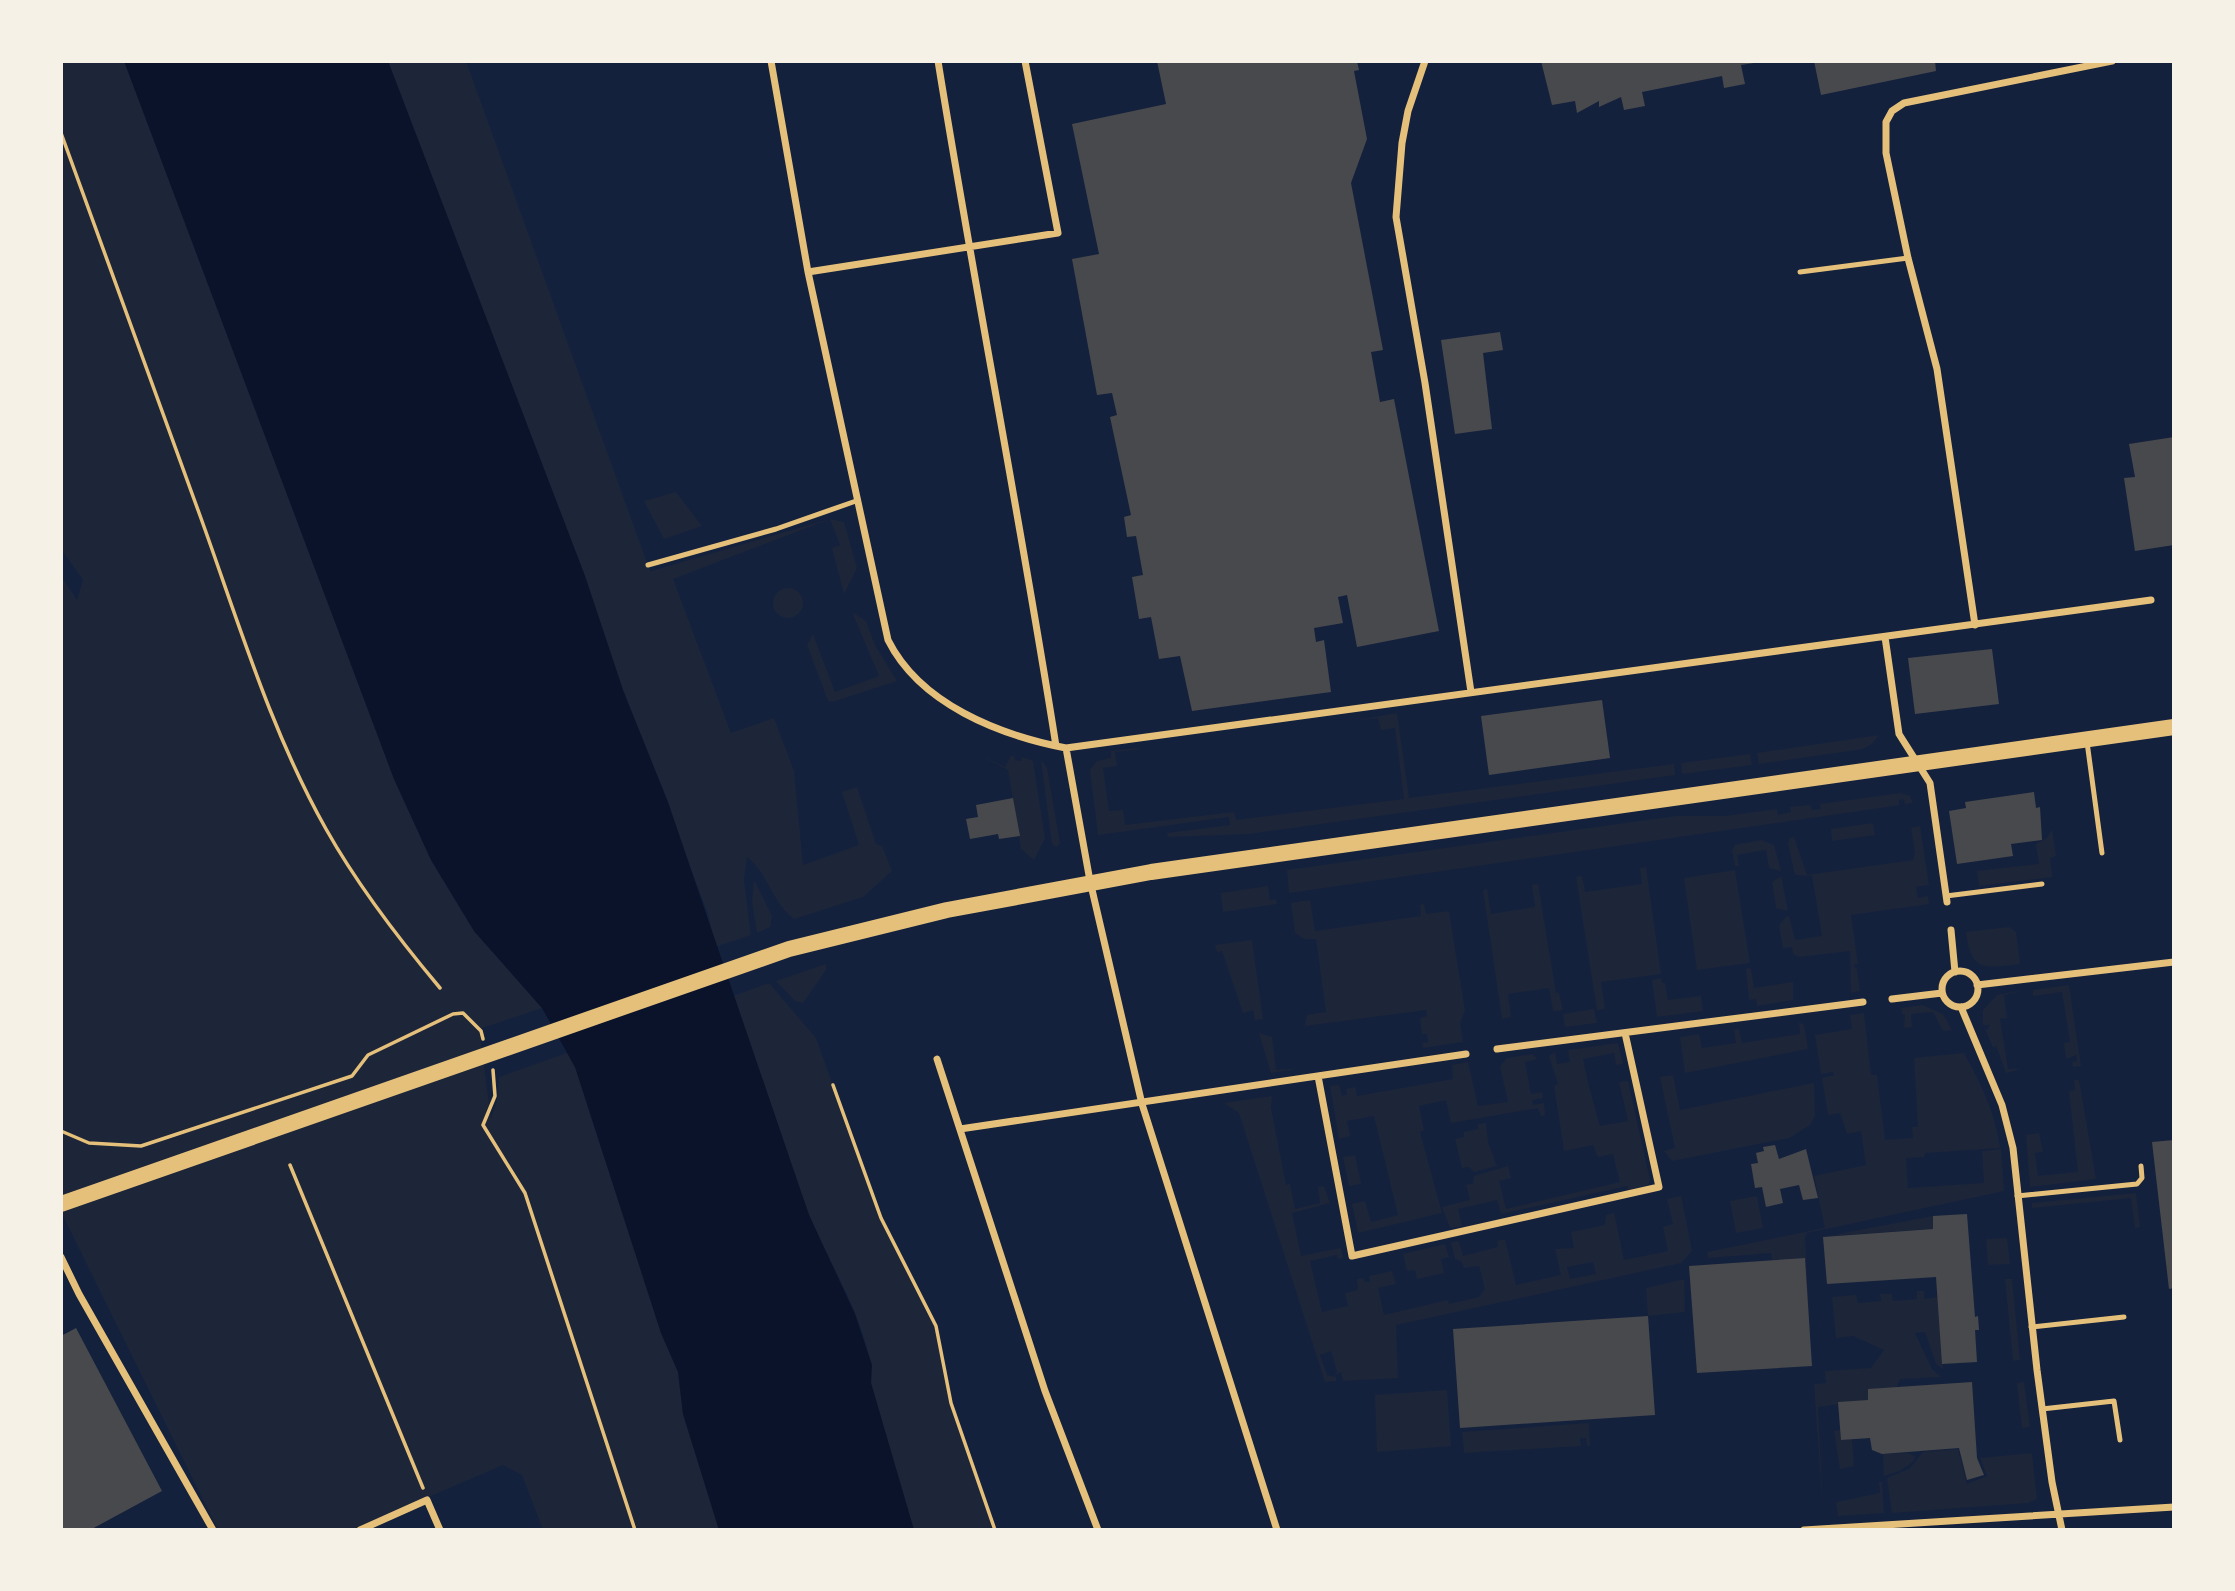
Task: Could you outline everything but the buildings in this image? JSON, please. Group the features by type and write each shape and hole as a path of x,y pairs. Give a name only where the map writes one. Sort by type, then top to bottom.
{"main road":[{"path":"61,1204 771,955 947,910 1090,881 2174,727"}],"street":[{"path":"771,61 808,272 888,640 904,666 926,690 947,705 1026,739 1066,748 2151,600"},
{"path":"938,61 968,247 1015,490 1056,746"},
{"path":"808,272 1058,233 1026,61"},
{"path":"1424,61 1408,111 1402,143 1396,217 1425,383 1471,692"},
{"path":"1975,625 1937,369 1908,258 1886,153 1886,122 1892,111 1904,103 2112,61"},
{"path":"1885,637 1899,734 1930,783 1947,899"},
{"path":"1066,748 1090,881 1142,1104 1277,1530"},
{"path":"1951,930 1955,972"},
{"path":"1977,985 2174,962"},
{"path":"1955,972 1971,975 1977,985 1973,1002 1961,1007 1951,1005 1942,993 1946,978 1955,972"},
{"path":"1892,999 1942,993"},
{"path":"1497,1049 1863,1002"},
{"path":"1961,1007 2002,1105 2013,1147 2031,1327 2062,1530"},
{"path":"1318,1076 1352,1256 1659,1187 1625,1033"},
{"path":"960,1129 1466,1054"},
{"path":"937,1059 1045,1391 1098,1530"},
{"path":"61,1257 79,1294 213,1530"},
{"path":"360,1530 427,1500 440,1530"},
{"path":"1804,1530 2174,1507"}],"lane":[{"path":"1800,272 1908,258"},
{"path":"648,565 752,536 856,501"},
{"path":"2087,739 2102,853"},
{"path":"1947,899 2042,884"},
{"path":"2017,1196 2137,1184 2143,1178 2141,1166"},
{"path":"2031,1327 2124,1317"},
{"path":"2042,1409 2114,1401 2120,1440"}],"path":[{"path":"61,133 242,634 296,770 326,830 359,883 400,940 440,988"},
{"path":"61,1131 89,1143 126,1148 155,1143 352,1076 368,1055 453,1014 463,1013 481,1031"},
{"path":"496,1080 491,1109 483,1125 525,1193 635,1530"},
{"path":"833,1085 881,1218 936,1326 951,1404 995,1530"},
{"path":"290,1165 427,1500"}],"shaded area":[{"path":"61,61 124,61 394,779 431,860 474,931 542,1008 479,1029 491,1119 498,1097 499,1077 567,1053 575,1067 661,1333 678,1372 683,1414 719,1530 543,1530 522,1475 503,1465 352,1530 218,1530 61,1212 61,576 77,600 83,580 61,549"},
{"path":"124,61 388,61 585,576 623,690 668,802 809,1215 855,1314 872,1365 871,1383 914,1530 719,1530 683,1414 678,1372 661,1333 575,1067 542,1008 474,931 431,860 394,779"},
{"path":"388,61 466,61 650,571 830,519 673,579 731,733 774,718 794,771 803,865 859,845 842,792 857,787 876,844 882,846 892,871 863,897 794,919 780,905 760,871 747,857 744,880 751,935 715,947 708,914 623,690 585,576"},
{"path":"676,492 702,526 664,539 644,501"},
{"path":"830,519 844,522 857,568 844,594 832,548 840,545"},
{"path":"788,588 799,592 803,603 799,614 788,618 777,614 773,603 777,592"},
{"path":"852,612 866,621 875,645 897,681 832,702 828,701 807,645 813,634 835,692 879,676"},
{"path":"1397,713 1409,798 1674,764 1675,775 1249,834 1168,837 1167,833 1230,825 1229,817 1098,835 1090,770 1097,761 1111,758 1111,751 1141,749 1115,752 1117,766 1103,768 1109,811 1123,810 1125,825 1234,812 1236,820 1404,799 1395,728 1381,730 1378,718 1353,721"},
{"path":"1879,735 1872,744 1863,749 1759,764 1757,753"},
{"path":"968,749 1005,767 1011,756 1014,756 1015,760 1021,761 1022,757 1033,761 1045,838 1034,860 1021,849 1008,770"},
{"path":"1750,754 1752,765 1682,774 1681,763"},
{"path":"1041,760 1047,768 1060,843 1057,847 1052,844"},
{"path":"1900,793 1910,796 1913,803 1905,804 1904,799 1894,806 1289,893 1287,870 1676,816 1725,816 1777,809 1778,815 1791,812 1790,807 1810,805 1812,810 1821,809 1820,804"},
{"path":"1873,823 1875,835 1832,841 1831,829"},
{"path":"1920,826 1929,885 1916,887 1918,898 1928,896 1929,904 1851,915 1858,964 1853,965 1857,969 1860,991 1851,993 1850,951 1799,957 1793,954 1792,947 1783,948 1779,925 1789,916 1795,940 1822,936 1812,876 1795,875 1788,844 1790,838 1794,837 1807,875 1913,860 1915,852 1911,828"},
{"path":"2052,829 2056,856 2050,858 2052,877 1979,886 1977,871 2039,864 2036,844 2047,838"},
{"path":"1761,840 1774,845 1781,871 1769,868 1766,850 1737,855 1739,866 1735,866 1732,850 1735,845"},
{"path":"1646,867 1661,974 1601,982 1605,1009 1597,1010 1576,877 1582,876 1585,892 1642,884 1640,868"},
{"path":"1735,870 1750,963 1697,970 1684,878"},
{"path":"1781,876 1788,911 1776,908 1772,882"},
{"path":"754,880 772,916 770,927 757,933 752,902"},
{"path":"1538,884 1556,993 1559,993 1563,1010 1553,1011 1549,988 1508,994 1511,1017 1502,1019 1483,890 1487,889 1491,914 1535,907 1532,885"},
{"path":"1268,886 1270,900 1276,899 1277,904 1223,912 1221,893"},
{"path":"1310,900 1315,931 1421,916 1420,905 1424,904 1426,914 1449,911 1465,1011 1460,1023 1463,1042 1423,1048 1422,1043 1428,1042 1427,1034 1422,1034 1420,1018 1427,1016 1426,1010 1305,1026 1307,1015 1326,1012 1316,939 1304,939 1295,933 1291,903"},
{"path":"2009,927 2016,932 2020,964 1989,966 1976,961 1968,945 1966,932"},
{"path":"1252,940 1263,1019 1255,1020 1253,1010 1243,1013 1222,951 1217,952 1215,945"},
{"path":"826,964 826,970 803,1003 795,1001 776,981"},
{"path":"1746,968 1751,969 1754,988 1793,982 1793,1000 1757,1006 1756,999 1749,1000"},
{"path":"1661,978 1662,983 1665,983 1668,1000 1701,996 1703,1011 1657,1017 1652,980"},
{"path":"769,983 816,1038 881,1218 936,1326 951,1403 995,1530 914,1530 871,1383 870,1363 858,1320 809,1214 733,996"},
{"path":"2069,985 2081,1066 2073,1067 2072,1062 2077,1061 2076,1055 2066,1059 2064,1043 2070,1042 2062,992 2033,996 2033,990"},
{"path":"2030,989 2004,995 2007,1018 2000,1019 2008,1069 2021,1069 2006,1073 1996,1046 1993,1048 1986,1031 1990,1025 1983,1025 1983,1010 1997,995"},
{"path":"1922,1005 1943,1014 1952,1030 1943,1031 1933,1012 1911,1014 1912,1027 1904,1028 1905,1015 1902,1014 1901,1008"},
{"path":"1594,1009 1597,1023 1565,1027 1563,1014"},
{"path":"1864,1013 1871,1075 1877,1075 1885,1140 1913,1138 1912,1127 1918,1127 1914,1058 1964,1053 1995,1123 2000,1148 1925,1153 1924,1157 1906,1158 1908,1188 1984,1183 1982,1151 2001,1149 2004,1191 1807,1233 1809,1322 1805,1258 1772,1260 1771,1253 1708,1258 1707,1252 1825,1228 1814,1176 1866,1165 1861,1131 1847,1134 1840,1113 1828,1115 1822,1078 1834,1075 1833,1072 1821,1074 1815,1035 1852,1029 1850,1015"},
{"path":"1799,1022 1804,1025 1808,1049 1685,1073 1680,1037 1699,1034 1702,1048 1736,1043 1734,1030 1739,1029 1742,1043 1800,1034"},
{"path":"1259,1033 1272,1037 1276,1070 1301,1068 1271,1073"},
{"path":"1618,1043 1623,1064 1616,1065 1614,1053 1583,1059 1600,1126 1628,1121 1619,1082 1628,1081 1650,1180 1648,1185 1629,1191 1627,1186 1501,1214 1497,1200 1458,1209 1462,1226 1450,1228 1442,1207 1470,1200 1466,1185 1473,1183 1474,1176 1508,1166 1511,1178 1499,1181 1506,1209 1620,1182 1613,1154 1598,1157 1593,1145 1564,1151 1554,1086 1558,1084 1549,1056 1555,1052 1557,1064 1570,1062 1568,1050"},
{"path":"1533,1054 1537,1059 1525,1062 1531,1094 1542,1092 1543,1098 1532,1100 1533,1105 1544,1103 1545,1115 1541,1116 1538,1108 1451,1123 1446,1100 1419,1106 1424,1130 1420,1132 1442,1213 1358,1233 1352,1204 1365,1201 1371,1222 1398,1215 1374,1116 1347,1121 1350,1136 1339,1139 1330,1086 1339,1085 1342,1096 1347,1094 1346,1089 1355,1087 1357,1096 1453,1079 1452,1065 1468,1062 1478,1106 1508,1102 1500,1066 1507,1058"},
{"path":"1673,1075 1680,1110 1814,1083 1815,1116 1810,1125 1789,1138 1672,1161 1664,1151 1675,1148 1660,1077"},
{"path":"2074,1080 2079,1080 2096,1179 2030,1187 2026,1135 2039,1133 2043,1152 2035,1153 2038,1176 2078,1172 2069,1091 2075,1090"},
{"path":"1272,1096 1271,1108 1286,1185 1290,1184 1295,1209 1320,1203 1318,1187 1324,1186 1330,1203 1292,1213 1301,1256 1341,1248 1343,1258 1338,1259 1337,1255 1310,1261 1322,1312 1348,1306 1345,1293 1358,1290 1357,1279 1363,1278 1365,1282 1370,1282 1369,1276 1392,1271 1396,1284 1378,1288 1384,1315 1448,1300 1449,1304 1479,1297 1485,1289 1479,1266 1464,1268 1462,1262 1455,1259 1451,1242 1459,1241 1463,1256 1498,1247 1497,1241 1505,1239 1516,1285 1561,1275 1555,1249 1574,1248 1571,1232 1605,1225 1606,1215 1614,1213 1624,1260 1668,1251 1663,1227 1673,1224 1667,1199 1681,1196 1692,1251 1681,1263 1396,1325 1398,1378 1343,1381 1341,1372 1334,1376 1337,1372 1331,1351 1320,1355 1327,1375 1336,1377 1336,1381 1325,1382 1239,1113 1224,1103","holes":["1593,1262 1596,1274 1570,1279 1567,1267"]},
{"path":"1486,1123 1488,1142 1497,1166 1474,1172 1469,1167 1462,1168 1455,1139 1464,1137 1464,1132 1478,1129 1478,1124"},
{"path":"1355,1155 1361,1184 1349,1186 1343,1157"},
{"path":"2136,1193 2140,1227 2135,1228 2131,1198 2032,1208 2032,1203"},
{"path":"1757,1196 1763,1228 1736,1233 1730,1201"},
{"path":"1933,1216 1933,1229 1828,1236"},
{"path":"2007,1238 2010,1264 1988,1265 1986,1239"},
{"path":"1445,1244 1449,1257 1441,1259 1444,1273 1417,1279 1415,1270 1407,1271 1403,1254"},
{"path":"1684,1279 1685,1312 1648,1316 1646,1288"},
{"path":"2005,1279 2012,1279 2020,1360 2013,1361"},
{"path":"1917,1291 1924,1291 1924,1299 1938,1297 1943,1369 1936,1364 1925,1332 1915,1333 1932,1369 1941,1377 1900,1379 1897,1387 1868,1400 1818,1407 1823,1513 1814,1384 1826,1383 1825,1371 1871,1368 1884,1350 1853,1336 1836,1338 1832,1297 1856,1295 1858,1303 1881,1301 1880,1294 1892,1294 1893,1301 1917,1299"},
{"path":"2024,1382 2030,1427 2022,1428 2017,1383"},
{"path":"1447,1390 1451,1446 1377,1452 1375,1395"},
{"path":"1589,1423 1590,1446 1587,1446 1586,1438 1580,1438 1581,1446 1464,1453 1462,1432"},
{"path":"1840,1430 1841,1440 1852,1439 1854,1466 1840,1469 1834,1431"},
{"path":"1958,1449 1967,1484 1987,1476 1980,1458 2032,1453 2037,1499 2028,1503 1892,1513 1887,1478 1909,1469 1923,1452"},
{"path":"1908,1453 1915,1456 1914,1461 1900,1471 1884,1476 1883,1454"},
{"path":"1879,1482 1882,1482 1884,1513 1838,1516 1836,1502 1880,1493"}]}
